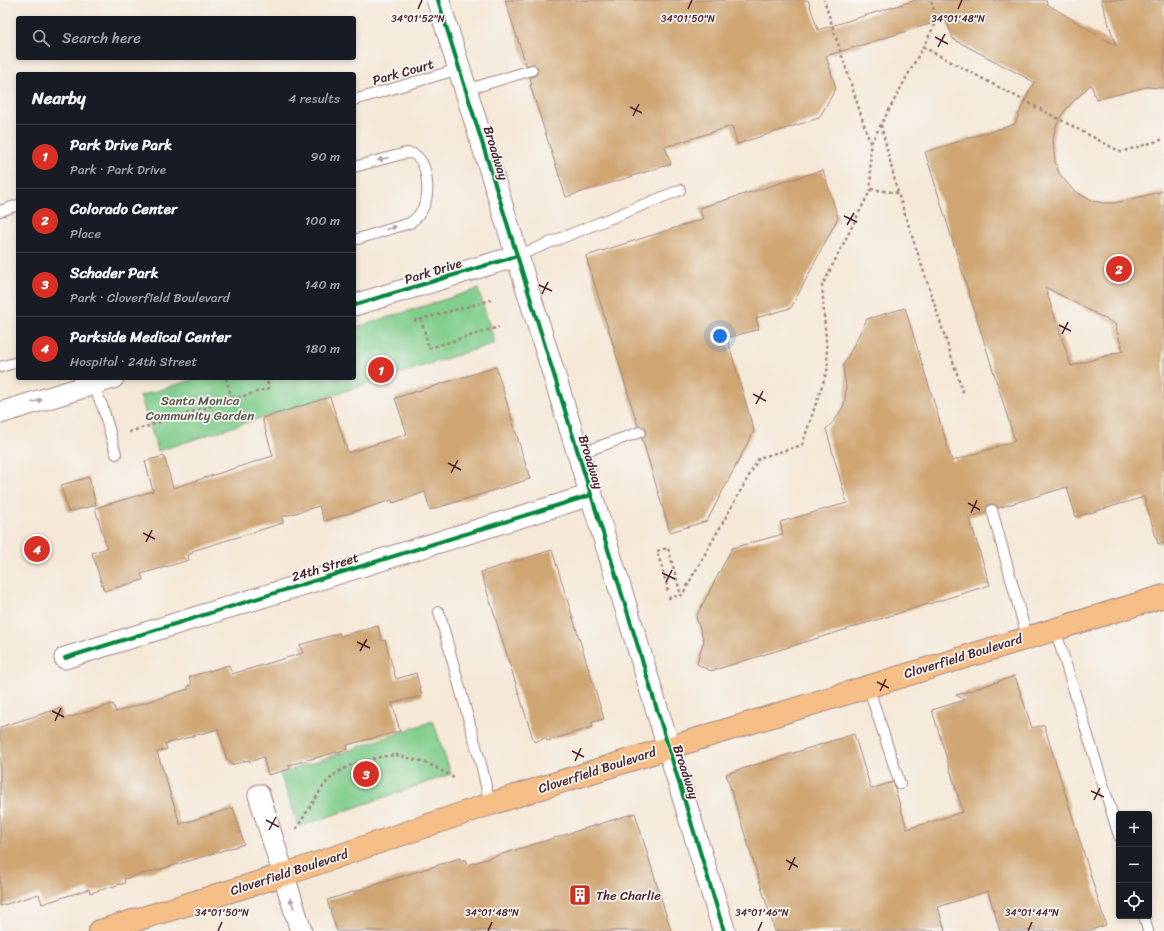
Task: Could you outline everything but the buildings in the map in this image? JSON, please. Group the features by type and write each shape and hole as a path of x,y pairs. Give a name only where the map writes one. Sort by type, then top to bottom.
{"main road":[{"name":"Cloverfield Boulevard","path":"100,931 283,875 490,804 868,686 1164,596"}],"street":[{"name":"Broadway","path":"438,0 632,627 724,931"},
{"name":"Park Drive","path":"356,304 517,256"},
{"path":"0,413 92,381"},
{"name":"24th Street","path":"65,658 591,495"},
{"path":"259,795 301,931"}],"lane":[{"name":"Park Court","path":"356,99 459,69"},
{"path":"466,90 532,70"},
{"path":"356,166 406,153 414,154 421,160 428,188 425,205 418,217 410,223 356,239"},
{"path":"517,256 680,190"},
{"path":"0,211 16,206"},
{"path":"0,367 16,363"},
{"path":"92,381 103,408 116,454"},
{"path":"578,454 640,432"},
{"path":"992,510 1027,637"},
{"path":"439,612 482,768 490,804"},
{"path":"1055,629 1116,826"},
{"path":"868,686 900,784"},
{"path":"1145,919 1148,931"}],"path":[{"path":"668,598 682,595 759,458 802,445 828,368 822,286 871,189 870,143 824,0"},
{"path":"870,143 937,21 931,0"},
{"path":"923,47 1121,152 1164,139"},
{"path":"881,124 898,193 964,395"},
{"path":"871,189 898,193"},
{"path":"414,321 491,300"},
{"path":"421,319 429,348 499,327"},
{"path":"227,380 232,399"},
{"path":"112,438 269,388 267,380"},
{"path":"666,590 668,589 657,551 668,548 682,595"},
{"path":"296,828 324,785 335,774 353,764 394,755 421,761 454,778"}],"green space":[{"name":"Santa Monica Community Garden","path":"478,289 495,343 158,451 140,396 192,380 356,380 356,327"},
{"path":"433,721 451,774 299,827 280,774"}],"cycle path":[{"path":"438,0 632,627 724,931"},
{"path":"356,304 517,256"},
{"path":"65,658 591,495"}],"place":[{"name":"Colorado Center","path":"1119,269"},
{"name":"Park Drive Park","path":"381,370"},
{"name":"Parkside Medical Center","path":"37,549"},
{"name":"Schader Park","path":"366,774"},
{"name":"The Charlie","path":"580,895"}]}
